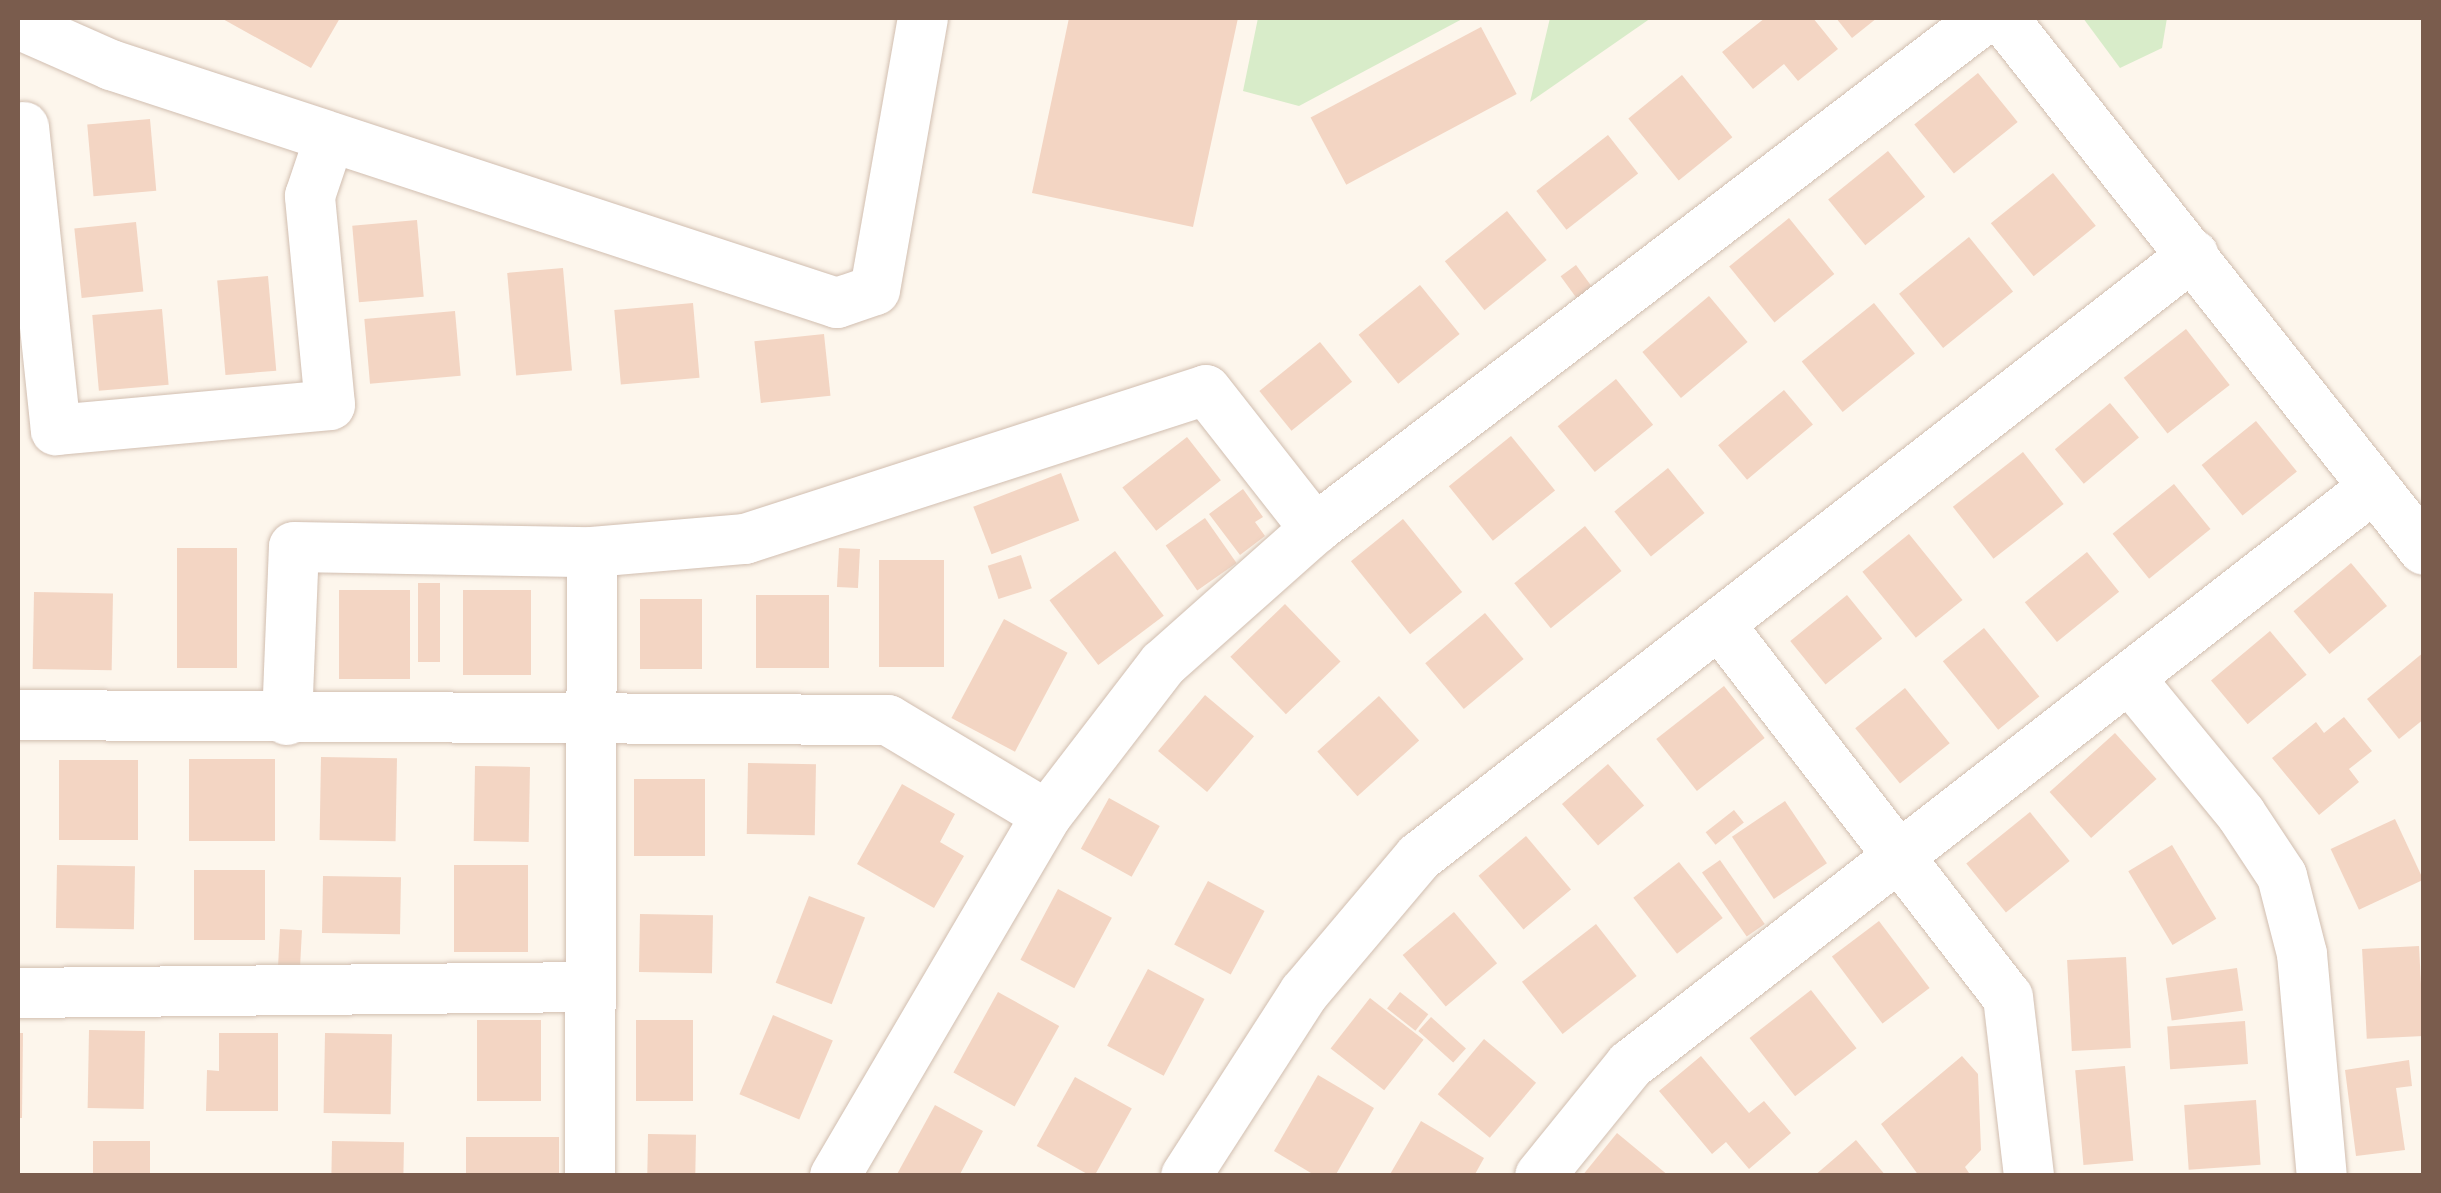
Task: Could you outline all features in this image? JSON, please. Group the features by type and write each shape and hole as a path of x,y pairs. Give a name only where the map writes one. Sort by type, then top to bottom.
{"street":[{"path":"18,24 111,65 838,302 875,290 923,18"},
{"path":"835,1176 1048,815 1163,664 1314,528 1985,18"},
{"path":"2002,18 2424,550"},
{"path":"24,127 56,430 330,405 310,196 330,137"},
{"path":"1186,1176 1304,993 1419,857 2193,255"},
{"path":"286,720 294,547 592,552 744,538 1206,390 1314,528"},
{"path":"1540,1176 1630,1065 1898,855 2131,680 2373,488"},
{"path":"590,1176 592,552"},
{"path":"1720,625 2008,997 2029,1176"},
{"path":"2131,680 2241,814 2282,876 2302,954 2322,1176"},
{"path":"18,715 591,723 888,720 1048,815"},
{"path":"18,993 588,986"}],"green space":[{"path":"1258,18 1464,18 1299,106 1243,91"},
{"path":"1550,18 1651,18 1530,102"},
{"path":"2083,18 2167,18 2162,48 2120,68"}],"building":[{"path":"221,18 340,18 311,68"},
{"path":"1069,18 1238,18 1193,227 1032,193"},
{"path":"1765,18 1813,18 1838,49 1798,81 1784,64 1753,89 1722,52"},
{"path":"1836,18 1877,18 1852,38"},
{"path":"1481,27 1517,94 1346,185 1311,118"},
{"path":"1978,73 2018,122 1954,174 1914,125"},
{"path":"1682,75 1732,137 1679,181 1628,118"},
{"path":"150,119 156,191 94,196 87,124"},
{"path":"1608,135 1638,174 1566,230 1536,191"},
{"path":"1888,151 1925,197 1865,245 1828,199"},
{"path":"2053,173 2096,226 2034,276 1991,223"},
{"path":"1507,211 1547,260 1484,310 1445,261"},
{"path":"1789,218 1834,274 1774,322 1729,266"},
{"path":"417,220 424,297 359,302 352,226"},
{"path":"136,222 143,292 82,298 74,228"},
{"path":"1969,237 2013,291 1943,348 1899,294"},
{"path":"1576,265 1597,294 1582,305 1561,276"},
{"path":"563,268 572,371 516,375 507,273"},
{"path":"268,276 276,371 225,375 217,280"},
{"path":"1420,285 1460,334 1398,384 1359,335"},
{"path":"1709,296 1748,342 1681,398 1642,352"},
{"path":"693,303 700,378 621,385 614,310"},
{"path":"1874,303 1915,354 1843,412 1802,362"},
{"path":"162,309 169,385 99,391 92,315"},
{"path":"455,311 461,376 370,384 364,319"},
{"path":"2186,329 2230,385 2167,434 2124,378"},
{"path":"824,334 830,396 761,403 754,341"},
{"path":"1320,342 1352,382 1291,431 1259,391"},
{"path":"1616,379 1653,425 1595,472 1558,426"},
{"path":"1784,390 1813,424 1747,480 1718,445"},
{"path":"2110,403 2139,437 2084,484 2055,449"},
{"path":"2256,421 2297,472 2243,516 2202,465"},
{"path":"1511,436 1555,490 1493,541 1449,486"},
{"path":"1187,437 1221,480 1156,531 1122,487"},
{"path":"2023,452 2064,504 1994,559 1953,507"},
{"path":"1668,468 1705,513 1651,556 1614,511"},
{"path":"1061,473 1079,521 992,554 973,507"},
{"path":"2174,484 2211,529 2149,579 2113,534"},
{"path":"1243,489 1263,517 1255,522 1265,536 1240,555 1209,514"},
{"path":"1205,518 1237,563 1197,591 1166,546"},
{"path":"1403,519 1462,592 1410,634 1351,561"},
{"path":"1585,526 1622,571 1551,628 1514,583"},
{"path":"1909,534 1962,600 1916,638 1862,572"},
{"path":"177,548 237,548 237,668 177,668"},
{"path":"839,548 860,549 858,588 837,587"},
{"path":"1115,551 1164,616 1098,665 1050,600"},
{"path":"2087,552 2119,592 2057,642 2025,602"},
{"path":"1021,555 1032,588 999,599 988,566"},
{"path":"879,560 944,560 944,667 879,667"},
{"path":"2351,563 2387,606 2330,654 2294,611"},
{"path":"418,583 440,583 440,662 418,662"},
{"path":"339,590 410,590 410,679 339,679"},
{"path":"463,590 531,590 531,675 463,675"},
{"path":"34,592 113,593 112,670 33,669"},
{"path":"756,595 829,595 829,668 756,668"},
{"path":"1847,595 1882,639 1826,684 1790,641"},
{"path":"640,599 702,599 702,669 640,669"},
{"path":"1285,604 1341,662 1286,714 1230,657"},
{"path":"1485,613 1524,659 1464,709 1425,663"},
{"path":"1004,619 1068,653 1015,752 951,718"},
{"path":"1984,628 2039,696 1998,730 1943,661"},
{"path":"2270,631 2307,675 2248,724 2211,680"},
{"path":"2424,652 2424,719 2399,739 2367,699"},
{"path":"1724,686 1765,738 1697,791 1656,739"},
{"path":"1905,688 1950,743 1900,783 1855,728"},
{"path":"1205,695 1254,736 1207,792 1158,751"},
{"path":"1379,696 1419,741 1357,796 1317,752"},
{"path":"2344,717 2372,751 2349,769 2359,782 2319,815 2272,758 2316,722 2324,733"},
{"path":"2115,733 2156,779 2091,838 2050,792"},
{"path":"321,757 397,758 396,841 320,840"},
{"path":"189,759 275,759 275,841 189,841"},
{"path":"59,760 138,760 138,840 59,840"},
{"path":"748,763 816,764 815,835 747,834"},
{"path":"1608,764 1644,806 1598,846 1562,804"},
{"path":"475,766 530,767 529,842 474,841"},
{"path":"634,779 705,779 705,856 634,856"},
{"path":"902,784 955,814 940,842 964,856 934,908 857,864"},
{"path":"1109,798 1160,826 1132,877 1081,849"},
{"path":"1785,801 1827,863 1774,899 1732,837"},
{"path":"1734,810 1744,823 1715,845 1706,832"},
{"path":"2030,812 2070,861 2006,913 1966,864"},
{"path":"2395,819 2423,880 2359,910 2331,849"},
{"path":"1526,836 1571,890 1524,929 1479,876"},
{"path":"2172,845 2216,919 2173,945 2128,871"},
{"path":"1720,860 1765,924 1747,937 1702,873"},
{"path":"1679,862 1723,918 1677,954 1633,898"},
{"path":"57,865 135,866 134,929 56,928"},
{"path":"454,865 528,865 528,952 454,952"},
{"path":"194,870 265,870 265,940 194,940"},
{"path":"323,876 401,877 400,934 322,933"},
{"path":"1208,881 1265,911 1231,975 1174,945"},
{"path":"1058,889 1112,918 1074,988 1020,960"},
{"path":"809,896 865,918 832,1004 776,983"},
{"path":"1454,912 1497,963 1446,1006 1403,955"},
{"path":"640,914 713,915 712,973 639,972"},
{"path":"1879,921 1930,988 1882,1024 1832,957"},
{"path":"1596,924 1637,976 1563,1034 1522,982"},
{"path":"280,929 302,930 300,967 278,966"},
{"path":"2419,946 2424,1036 2367,1039 2362,949"},
{"path":"2126,957 2131,1048 2072,1051 2067,960"},
{"path":"2237,968 2243,1011 2172,1021 2166,978"},
{"path":"1148,969 1205,999 1164,1076 1107,1046"},
{"path":"1811,990 1857,1048 1795,1096 1750,1038"},
{"path":"998,992 1059,1026 1015,1106 953,1072"},
{"path":"1400,992 1428,1014 1415,1031 1387,1009"},
{"path":"1370,998 1424,1040 1384,1090 1331,1048"},
{"path":"773,1015 833,1040 799,1120 739,1094"},
{"path":"1431,1017 1466,1048 1453,1063 1418,1031"},
{"path":"477,1020 541,1020 541,1101 477,1101"},
{"path":"636,1020 693,1020 693,1101 636,1101"},
{"path":"2245,1021 2248,1064 2170,1069 2167,1026"},
{"path":"89,1030 145,1031 144,1109 88,1108"},
{"path":"18,1033 23,1033 22,1118 18,1118"},
{"path":"219,1033 278,1033 278,1111 206,1111 207,1070 219,1071"},
{"path":"325,1033 392,1034 391,1114 324,1113"},
{"path":"1484,1039 1536,1083 1490,1138 1438,1094"},
{"path":"1701,1056 1749,1113 1764,1101 1791,1133 1749,1169 1726,1142 1712,1154 1659,1091"},
{"path":"1962,1056 1978,1074 1981,1150 1965,1167 1971,1176 1919,1176 1881,1124"},
{"path":"2409,1060 2412,1086 2396,1088 2405,1150 2356,1156 2345,1070"},
{"path":"2125,1066 2133,1161 2083,1165 2075,1070"},
{"path":"1318,1075 1374,1108 1335,1176 1316,1176 1274,1151"},
{"path":"1075,1077 1132,1109 1094,1176 1037,1146"},
{"path":"2256,1100 2261,1165 2189,1170 2184,1105"},
{"path":"935,1105 983,1131 959,1176 896,1176"},
{"path":"1421,1121 1484,1158 1474,1176 1389,1176"},
{"path":"1617,1133 1669,1176 1582,1176"},
{"path":"648,1134 696,1135 695,1176 647,1176"},
{"path":"466,1137 559,1137 559,1176 466,1176"},
{"path":"1856,1140 1886,1176 1814,1176"},
{"path":"93,1141 150,1141 150,1176 93,1176"},
{"path":"332,1141 404,1142 403,1176 331,1176"}]}
